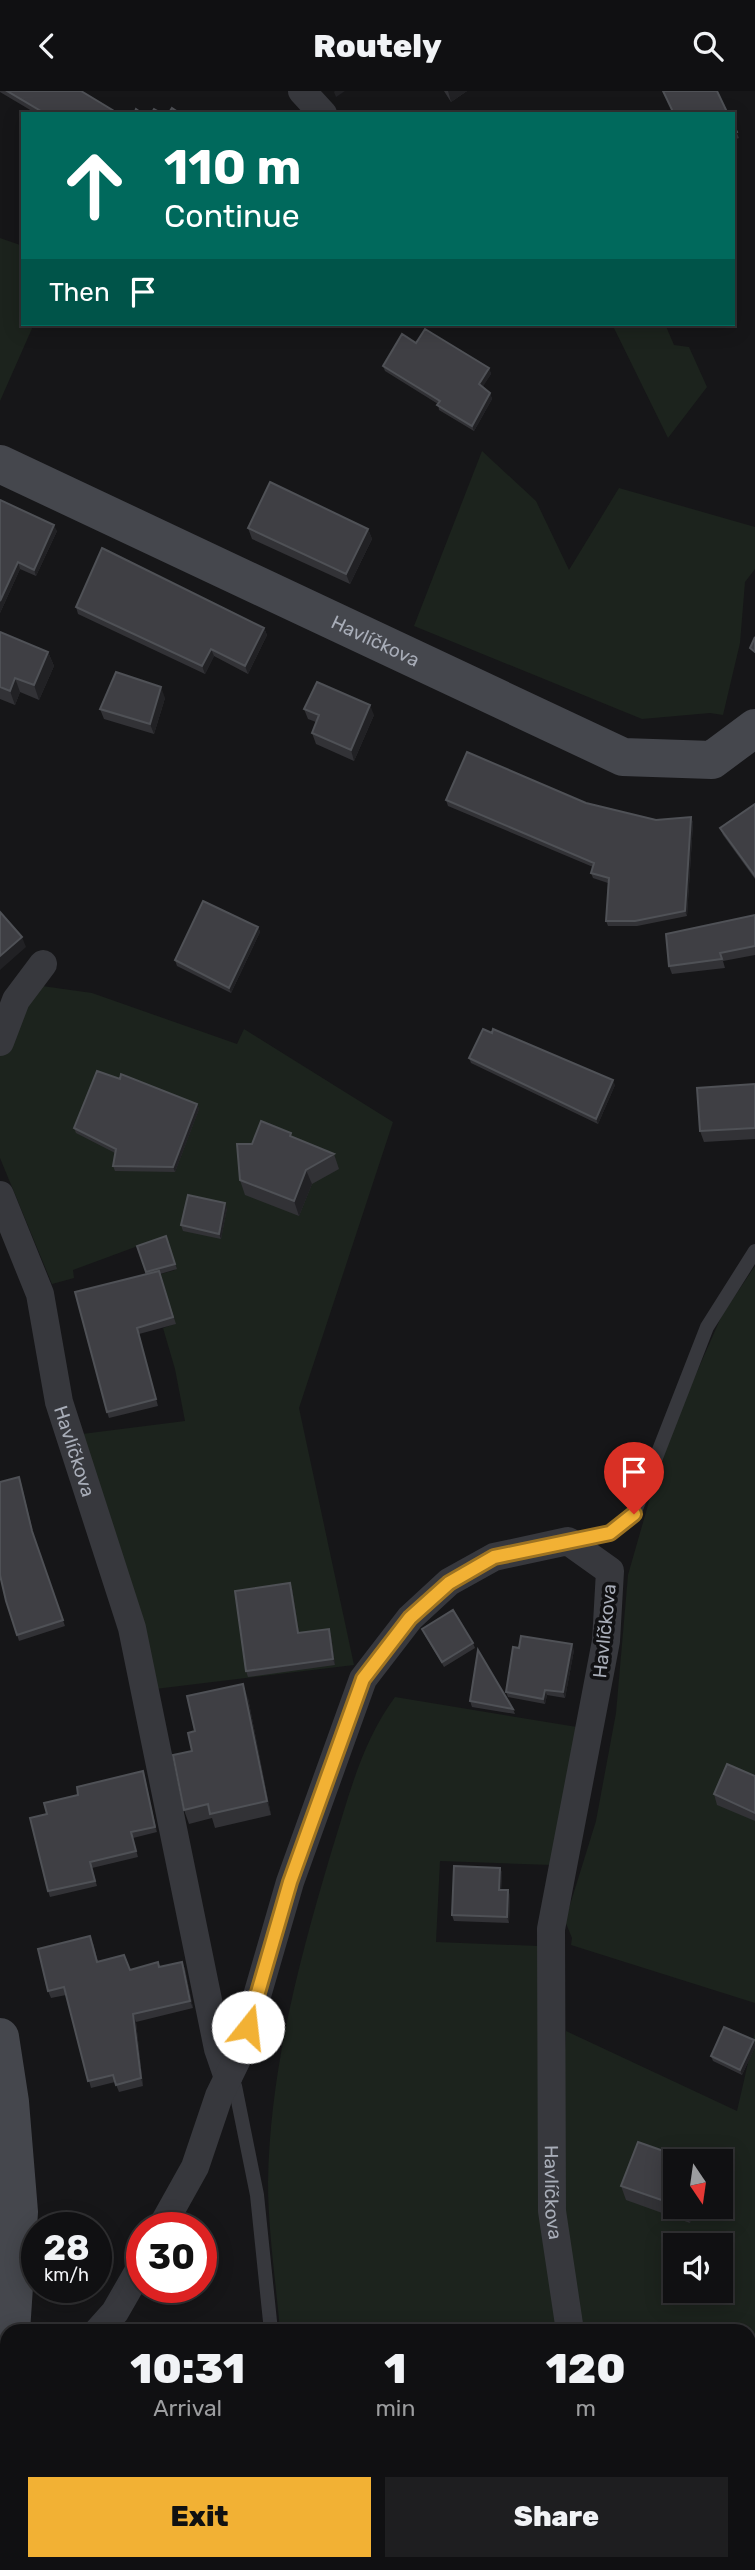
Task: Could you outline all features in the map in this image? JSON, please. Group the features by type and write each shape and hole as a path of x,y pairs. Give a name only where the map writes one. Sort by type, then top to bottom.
{"main road":[{"name":"Havlíčkova","path":"0,464 623,757 712,759 755,728"},
{"path":"0,2037 10,2102 19,2212 11,2324"}],"street":[{"path":"302,91 321,112"},
{"path":"0,1042 16,1000 43,964"},
{"name":"Havlíčkova","path":"0,1195 40,1294 59,1402 132,1628 218,2049 228,2078"},
{"path":"170,2212 195,2167 219,2096 241,2051 290,1882 363,1679 410,1618 449,1583 494,1557 568,1541"},
{"name":"Havlíčkova","path":"568,1541 610,1571 606,1641 551,1929 552,2211 569,2324"},
{"path":"104,2324 126,2293"}],"lane":[{"path":"568,1541 610,1533 634,1514 707,1327 755,1251"},
{"path":"228,2078 235,2086 257,2195 270,2324"}],"shaded area":[{"path":"0,238 21,245 21,326 33,326 0,401"},
{"path":"613,326 666,326 674,345 689,347 707,387 668,438"},
{"path":"482,451 536,501 569,570 619,488 755,527 755,569 745,582 740,643 723,715 710,713 642,719 414,626"},
{"path":"35,985 92,993 237,1044 244,1029 393,1122 299,1408 354,1665 155,1689 82,1434 185,1421 175,1369 163,1328 175,1324 161,1274 175,1270 146,1243 73,1270 74,1278 52,1284 0,1158 0,1045"},
{"path":"755,1266 755,2003 571,1945 572,1938 565,1921 596,1821 616,1713 628,1575 666,1442 722,1315"},
{"path":"395,1697 577,1727 552,1865 440,1861 436,1942 538,1946 562,2324 279,2324 268,2182 280,2057 308,1934 331,1853 364,1752"},
{"path":"566,2031 737,2111 755,2032 755,2324 576,2324 558,2177"}],"building":[{"path":"7,91 81,91 116,112 43,112"},
{"path":"663,91 717,91 727,112 673,112"},
{"path":"425,329 489,368 479,384 490,393 472,426 437,405 440,401 383,366 402,334 416,343"},
{"path":"270,482 368,529 346,574 248,528"},
{"path":"0,500 54,525 34,570 18,562 0,601"},
{"path":"102,548 264,628 245,666 211,649 202,666 76,607"},
{"path":"0,632 48,652 34,685 15,678 10,691 0,687"},
{"path":"755,637 755,652 750,648"},
{"path":"116,672 161,687 150,724 100,709"},
{"path":"317,682 370,705 351,750 312,733 319,715 304,709"},
{"path":"467,752 586,803 656,820 691,817 685,911 635,921 606,921 609,878 591,873 594,863 446,800"},
{"path":"755,804 755,876 720,828"},
{"path":"203,901 258,927 229,988 175,960"},
{"path":"0,912 22,937 0,956"},
{"path":"755,915 755,946 720,953 722,959 669,966 666,934"},
{"path":"483,1029 492,1033 493,1029 613,1080 596,1119 469,1058"},
{"path":"97,1071 120,1079 121,1074 197,1104 173,1167 113,1166 116,1149 74,1128"},
{"path":"755,1084 755,1128 700,1131 697,1088"},
{"path":"261,1121 334,1154 306,1170 294,1201 240,1180 237,1144 252,1144"},
{"path":"188,1195 225,1203 219,1234 181,1225"},
{"path":"166,1236 175,1264 146,1272 137,1246"},
{"path":"159,1271 173,1317 137,1328 156,1399 107,1412 75,1292"},
{"path":"19,1477 32,1531 63,1620 17,1635 0,1575 0,1482"},
{"path":"290,1583 298,1633 329,1629 333,1659 246,1671 235,1591"},
{"path":"453,1610 473,1643 442,1662 422,1629"},
{"path":"521,1636 572,1644 563,1692 545,1690 543,1699 506,1692 513,1647 519,1648"},
{"path":"478,1650 513,1709 470,1701"},
{"path":"243,1684 267,1801 210,1814 208,1804 184,1810 173,1755 192,1751 188,1733 195,1731 187,1696"},
{"path":"727,1764 755,1776 755,1813 714,1794"},
{"path":"143,1771 155,1827 131,1832 136,1851 90,1862 95,1881 48,1891 30,1818 47,1814 44,1803 78,1795 77,1787"},
{"path":"454,1866 500,1868 499,1890 508,1890 507,1917 452,1915"},
{"path":"90,1936 97,1962 124,1955 130,1970 158,1962 159,1967 182,1962 190,2001 133,2014 141,2078 116,2085 113,2075 88,2081 64,1987 48,1991 38,1949"},
{"path":"724,2027 754,2040 740,2070 711,2056"},
{"path":"638,2142 663,2151 663,2201 621,2186"}],"route":[{"path":"248,2027 290,1882 363,1679 410,1618 449,1583 494,1557 610,1533 634,1514"}]}
